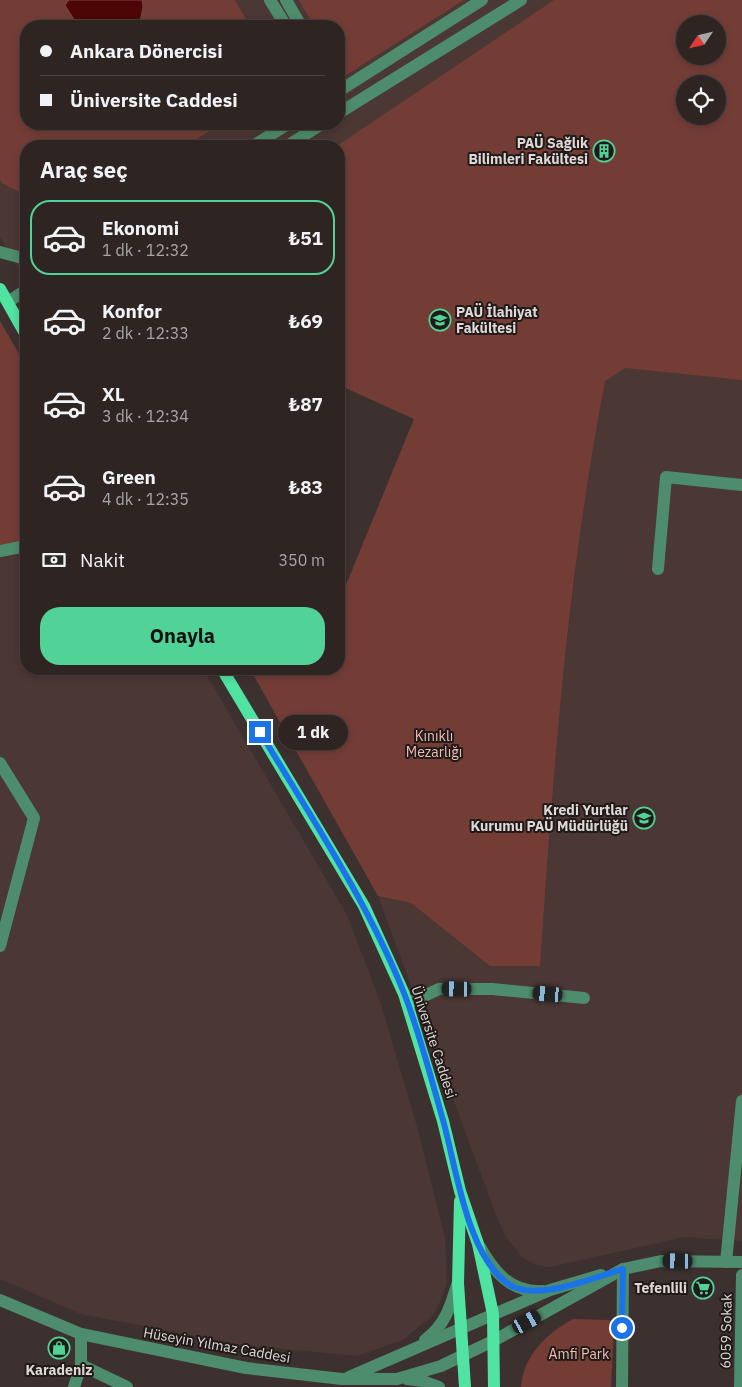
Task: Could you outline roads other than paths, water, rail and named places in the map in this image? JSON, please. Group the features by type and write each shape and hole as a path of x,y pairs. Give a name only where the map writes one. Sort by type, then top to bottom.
{"main road":[{"path":"0,289 20,317"},
{"name":"Üniversite Caddesi","path":"226,675 364,906 407,1004 443,1121 460,1191 478,1244 493,1314 495,1340 494,1387"},
{"path":"460,1191 458,1283 459,1330 464,1387"}],"street":[{"path":"270,0 282,20"},
{"path":"286,0 298,20"},
{"path":"345,86 482,0"},
{"path":"345,109 521,0"},
{"path":"263,140 278,130"},
{"path":"297,140 312,130"},
{"path":"0,252 20,257"},
{"path":"8,302 20,294"},
{"path":"658,569 666,477 742,485"},
{"path":"0,551 20,547"},
{"path":"0,763 34,818 0,946"},
{"path":"407,1004 439,989 492,989 584,998"},
{"path":"726,1262 741,1142 742,1101"},
{"path":"478,1244 487,1261 510,1285 529,1291 550,1290"},
{"path":"342,1379 405,1354 550,1290 623,1269 662,1261 742,1262"},
{"path":"495,1340 623,1269"},
{"path":"622,1387 623,1269"},
{"name":"6059 Sokak","path":"740,1387 742,1275"},
{"path":"405,1354 439,1328 449,1311 458,1283"},
{"path":"0,1291 4,1302"},
{"name":"Hüseyin Yılmaz Caddesi","path":"4,1302 81,1334 246,1368 342,1379 397,1379 428,1371 495,1340"},
{"path":"74,1387 81,1365 81,1334"},
{"path":"81,1365 127,1387"},
{"path":"397,1379 423,1381 439,1387"}],"place":[{"name":"PAÜ Sağlık Bilimleri Fakültesi","path":"604,151"},
{"name":"PAÜ İlahiyat Fakültesi","path":"440,320"},
{"name":"Kredi Yurtlar Kurumu PAÜ Müdürlüğü","path":"644,818"},
{"name":"Tefenlili","path":"703,1288"},
{"name":"Karadeniz","path":"59,1348"}],"park label":[{"name":"Kınıklı Mezarlığı","path":"434,744"},
{"name":"Amfi Park","path":"579,1354"}]}
